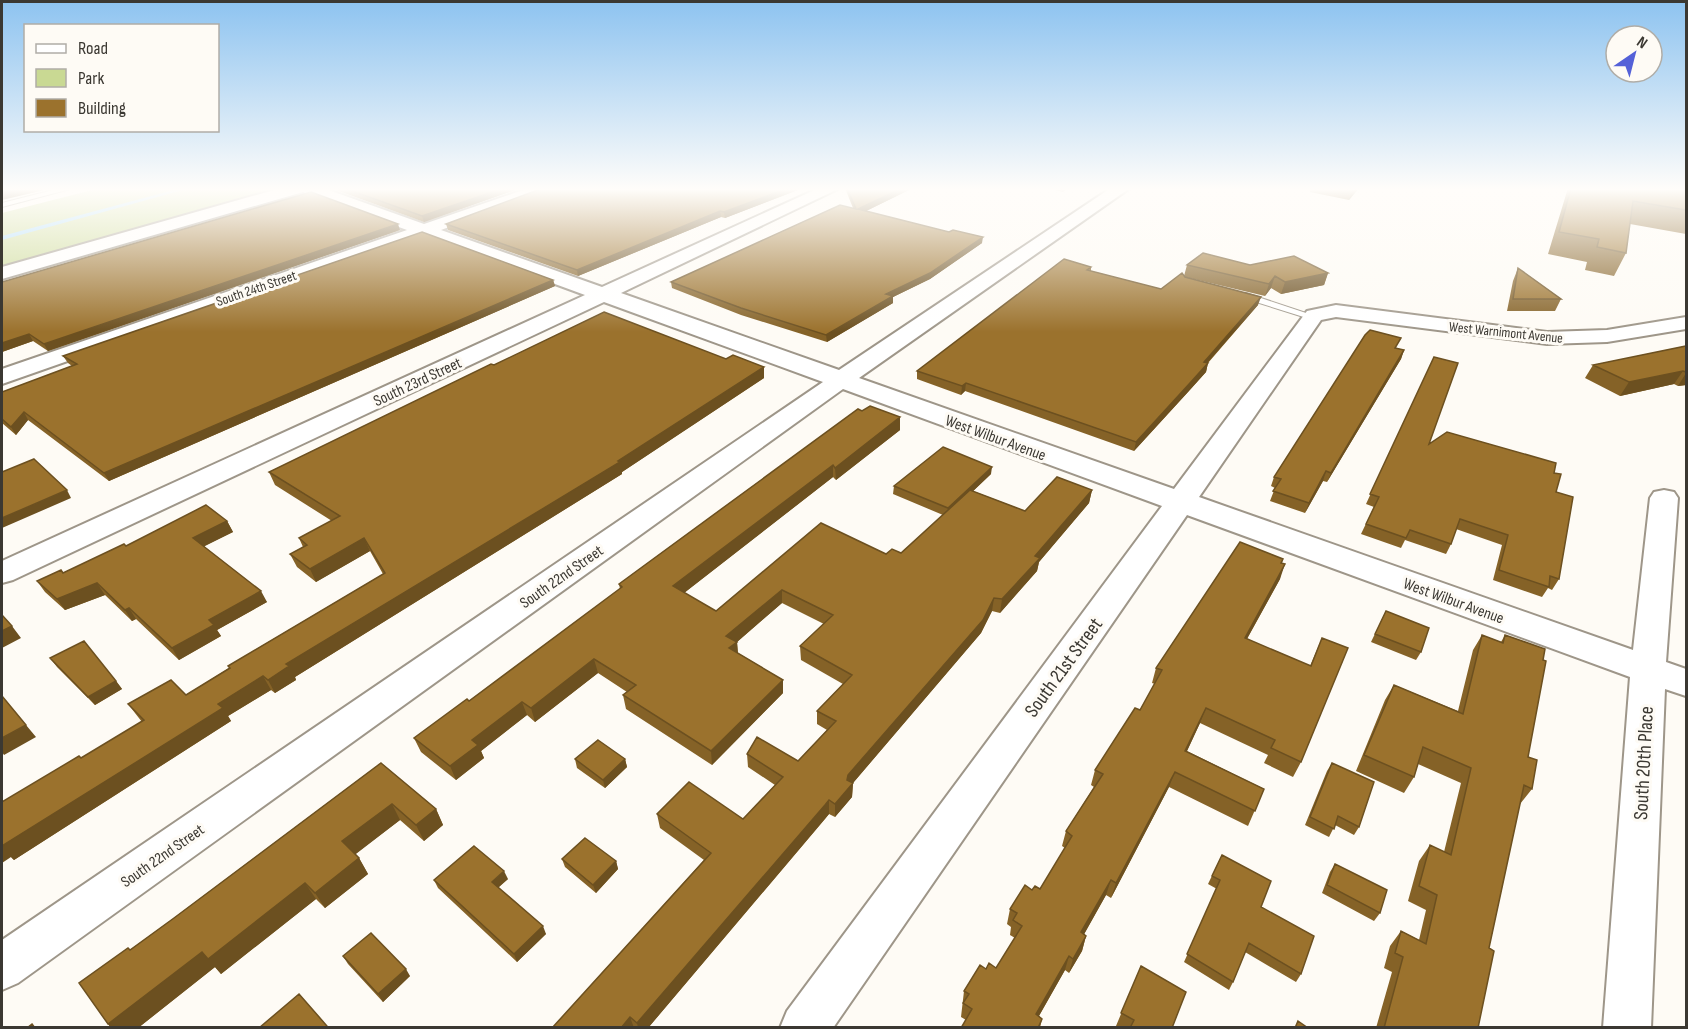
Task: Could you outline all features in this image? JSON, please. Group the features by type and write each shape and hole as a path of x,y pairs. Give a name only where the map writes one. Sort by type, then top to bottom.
{"street":[{"path":"2,273 131,236"},
{"name":"South 24th Street","path":"2,377 406,236"},
{"name":"West Wilbur Avenue","path":"439,236 1686,683"},
{"name":"South 23rd Street","path":"2,573 730,236"},
{"name":"South 22nd Street","path":"2,967 840,381 1052,236"},
{"name":"West Warnimont Avenue","path":"1319,315 1356,313 1546,338 1607,336 1686,323"},
{"name":"South 21st Street","path":"804,1028 1181,502 1319,315"},
{"name":"South 20th Place","path":"1627,1028 1648,669 1664,498"}],"lane":[{"path":"1228,291 1319,315"}],"green space":[{"path":"2,236 110,236 2,267"}],"building":[{"path":"160,236 363,236 44,344 29,334 2,343 2,282"},
{"path":"410,236 433,236 553,280 104,473 24,412 11,427 2,419 2,392 77,364 63,356"},
{"path":"480,236 659,236 577,270"},
{"path":"772,236 983,237 930,273 886,294 893,296 826,335 741,308 671,282"},
{"path":"1582,236 1628,236 1626,253 1597,247 1599,239"},
{"path":"1203,253 1250,265 1294,256 1328,273 1285,282 1275,276 1269,284 1187,265"},
{"path":"1064,259 1091,267 1087,270 1161,289 1182,273 1185,277 1261,297 1204,362 1208,363 1136,442 966,383 962,386 917,371"},
{"path":"1518,268 1561,299 1513,299"},
{"path":"604,312 726,359 733,355 764,367 618,461 620,462 286,664 289,666 268,680 263,676 218,704 223,708 2,846 2,802 144,720 128,704 171,680 186,695 230,668 228,666 385,573 364,538 310,569 290,554 307,545 299,538 340,516 269,472"},
{"path":"1370,330 1401,338 1395,348 1404,350 1331,473 1326,471 1309,503 1273,491 1281,479 1274,477"},
{"path":"1686,346 1686,372 1629,382 1593,365"},
{"path":"1434,357 1458,363 1429,444 1447,432 1556,463 1554,473 1561,474 1556,492 1573,497 1559,579 1550,576 1549,587 1499,570 1508,535 1460,519 1451,544 1410,530 1406,538 1366,524 1379,497 1370,494"},
{"path":"870,406 900,417 835,468 833,465 673,586 716,611 821,523 886,554 892,549 901,553 970,490 1025,511 1057,477 1092,490 1035,556 1040,558 1002,599 994,598 983,620 848,775 847,780 853,783 835,804 829,800 637,1023 630,1017 621,1028 552,1028 711,853 657,814 689,782 743,819 783,777 747,754 757,737 798,761 836,721 817,711 852,675 800,646 833,615 782,590 726,636 737,642 729,648 783,680 711,751 623,695 636,685 594,659 531,708 522,702 472,740 478,745 450,766 414,738 467,699 469,701 622,587 619,584 858,409 862,411"},
{"path":"943,447 992,467 948,508 894,486"},
{"path":"34,459 67,490 2,518 2,472"},
{"path":"206,505 227,521 193,538 261,591 209,620 214,625 172,648 129,608 125,610 97,583 57,599 37,581 61,570 63,573 124,544 126,546"},
{"path":"1240,542 1283,559 1281,563 1285,564 1245,638 1311,666 1322,638 1348,648 1301,762 1271,748 1275,740 1206,708 1185,751 1264,789 1255,811 1175,772 1116,883 1111,880 1081,932 1086,936 1073,959 1069,956 1036,1014 1042,1019 1038,1028 961,1028 972,1009 963,1003 969,994 964,991 980,965 986,969 989,963 996,968 1022,926 1013,920 1017,913 1010,909 1025,885 1032,890 1035,886 1040,889 1072,836 1066,831 1103,774 1095,770 1135,708 1140,710 1162,670 1156,668"},
{"path":"1386,611 1429,628 1421,652 1375,634"},
{"path":"2,615 12,626 2,631"},
{"path":"1482,635 1503,643 1505,635 1545,649 1543,660 1546,661 1528,757 1537,760 1532,789 1524,785 1489,948 1494,951 1478,1028 1384,1028 1403,957 1395,953 1401,931 1426,944 1437,895 1419,886 1430,845 1451,855 1471,768 1423,747 1414,777 1364,755 1394,685 1463,714"},
{"path":"84,641 116,681 88,697 50,658"},
{"path":"2,696 26,725 2,738"},
{"path":"598,740 625,759 603,780 575,759"},
{"path":"381,763 436,809 416,825 392,804 342,841 359,858 315,893 305,883 208,959 202,952 108,1024 79,983 174,918"},
{"path":"1332,763 1374,782 1359,827 1338,816 1334,829 1310,817"},
{"path":"585,838 616,861 593,885 562,859"},
{"path":"474,846 504,871 492,882 543,926 514,954 434,880"},
{"path":"1222,855 1271,881 1261,907 1314,936 1301,974 1249,943 1233,982 1187,954 1220,880 1212,876"},
{"path":"1335,864 1387,890 1380,913 1327,885"},
{"path":"371,933 406,969 378,994 343,956"},
{"path":"1141,966 1186,992 1172,1028 1130,1028 1134,1020 1121,1013"},
{"path":"299,994 327,1026 326,1028 259,1028"},
{"path":"1298,1021 1308,1028 1295,1028"}],"waterway":[{"path":"2,238 9,236"}]}
